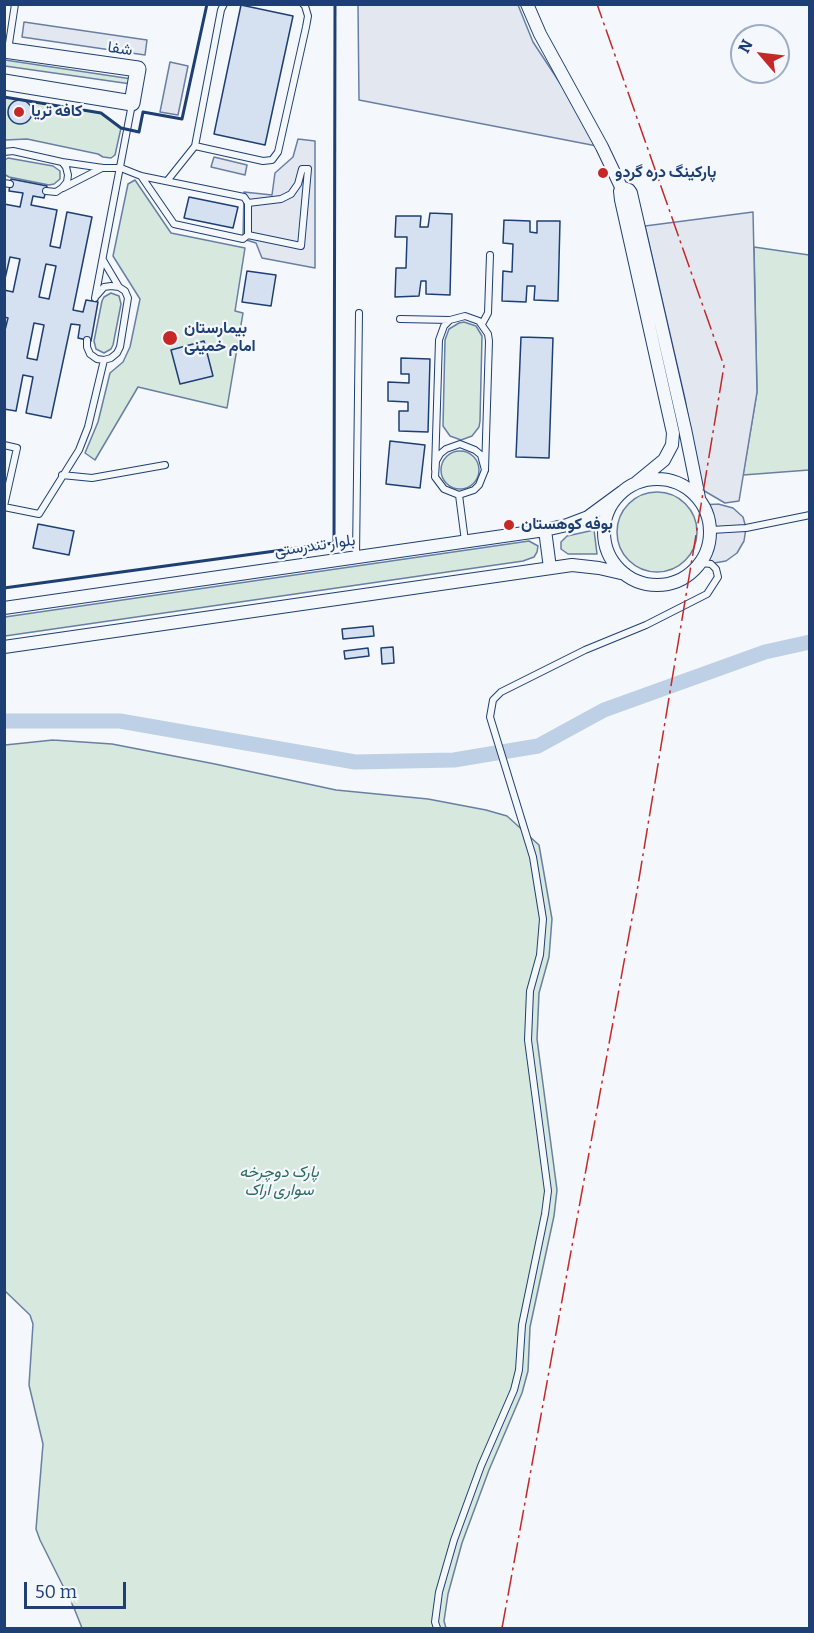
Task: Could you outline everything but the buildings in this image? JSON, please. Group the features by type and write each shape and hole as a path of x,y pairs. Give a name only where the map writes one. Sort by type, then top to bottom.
{"street":[{"path":"527,4 540,34 602,147 622,189 627,189 631,194 679,431 711,530 709,547 701,563 689,575 674,583 657,585 640,583 625,574 614,563 607,549 604,534 606,519 612,504 622,492 664,460 679,431"},
{"name":"شفا","path":"6,50 138,69 132,104"},
{"path":"4,82 132,104"},
{"path":"636,483 653,478 670,480 686,486 699,498"},
{"name":"بلوار تندرستی","path":"4,608 545,530 588,517 622,492"},
{"path":"545,530 550,568"},
{"path":"4,646 550,568 581,566 625,574"}],"lane":[{"path":"6,50 15,4"},
{"path":"167,181 195,146 224,4"},
{"path":"195,146 263,161 272,160 278,152 306,27 308,16 306,6 303,4"},
{"path":"119,287 104,287 98,292 95,300 132,104"},
{"path":"4,152 13,151 103,168 121,168 141,176 244,197 248,204 248,235"},
{"path":"62,162 68,175 67,182 62,188"},
{"path":"46,191 56,192 103,168"},
{"path":"248,204 281,199 291,194 298,184 302,169 308,169 301,246 248,235"},
{"path":"141,176 174,224 243,239 248,235"},
{"path":"482,324 488,314 490,255"},
{"path":"87,340 90,354 96,359 111,358 117,353 128,305 128,298 124,291 102,260"},
{"path":"356,557 359,313"},
{"path":"400,319 450,320 465,316 472,317 482,324 488,334 485,470 479,485 474,490 459,495 444,489 435,477 439,340 444,326 450,320"},
{"path":"4,445 17,448 4,507 39,514 78,450 88,427 104,360"},
{"path":"435,469 436,461 446,449 460,444 475,450 480,455 485,470"},
{"path":"62,475 92,478 165,465"},
{"path":"459,495 465,541"},
{"path":"711,530 746,528 810,515"},
{"path":"437,1629 435,1622 439,1592 454,1539 481,1466 514,1390 519,1370 522,1325 548,1191 528,1040 530,991 540,955 543,919 532,857 490,717 493,700 501,692 585,650 646,625 707,594 718,577 716,569 711,564 701,563"}],"green space":[{"path":"5,60 132,79 131,84 5,66"},
{"path":"4,97 101,113 121,128 115,155 111,158 103,157 27,139 5,140"},
{"path":"8,158 53,166 60,171 60,179 49,185 9,177 4,174 5,160"},
{"path":"135,180 171,233 245,248 235,311 243,313 227,408 138,387 95,460 85,453 98,422 110,373 123,362 130,347 140,299 113,256 128,184"},
{"path":"754,247 809,255 809,470 743,475 757,392"},
{"path":"111,293 119,296 121,304 113,345 104,353 96,349 94,341 102,301"},
{"path":"464,322 476,326 482,336 480,421 479,427 472,436 461,440 450,436 443,426 445,340 449,329"},
{"path":"460,451 473,457 479,470 473,483 460,489 447,483 441,470 447,457"},
{"path":"657,492 672,495 685,504 694,517 697,532 694,547 685,560 672,569 657,572 642,569 629,560 620,547 617,532 620,517 629,504 642,495"},
{"path":"594,530 597,554 568,554 561,549 561,542 567,536"},
{"path":"529,541 538,546 537,552 534,557 523,561 5,636 5,617"},
{"name":"پارک دوچرخه سواری اراک","path":"53,740 112,744 336,790 428,799 486,810 507,816 539,845 552,919 549,957 539,993 537,1039 557,1190 554,1216 530,1327 528,1371 522,1393 489,1470 462,1543 448,1594 444,1621 446,1628 82,1628 40,1540 36,1529 43,1444 29,1385 33,1324 30,1315 5,1291 5,745"}],"shaded area":[{"path":"358,5 518,5 533,42 602,147 359,100"},
{"path":"24,22 147,40 145,55 22,37"},
{"path":"170,62 188,66 178,115 160,112"},
{"path":"298,139 315,141 315,268 262,258 256,243 243,239 244,192 272,195 275,173 293,157"},
{"path":"214,157 247,165 245,175 211,167"},
{"path":"753,212 757,392 739,501 725,503 701,489 685,399 645,226"},
{"path":"718,504 733,508 743,517 746,528 744,541 737,553 726,561 714,563 702,560 709,547 711,530 703,505"}],"waterway":[{"path":"4,721 120,721 355,762 454,760 538,746 604,710 765,652 810,642"}],"wall":[{"path":"4,97 101,113 121,128 139,132 143,112 182,119 207,4"},
{"path":"4,588 334,543 335,4"}],"power":[{"path":"502,1628 637,891 724,366 597,4"}],"place":[{"name":"کافه تریا","path":"19,112"},
{"name":"پارکینگ دره گردو","path":"603,173"},
{"name":"بیمارستان امام خمینی","path":"170,338"},
{"name":"بوفه کوهستان","path":"509,525"}]}
